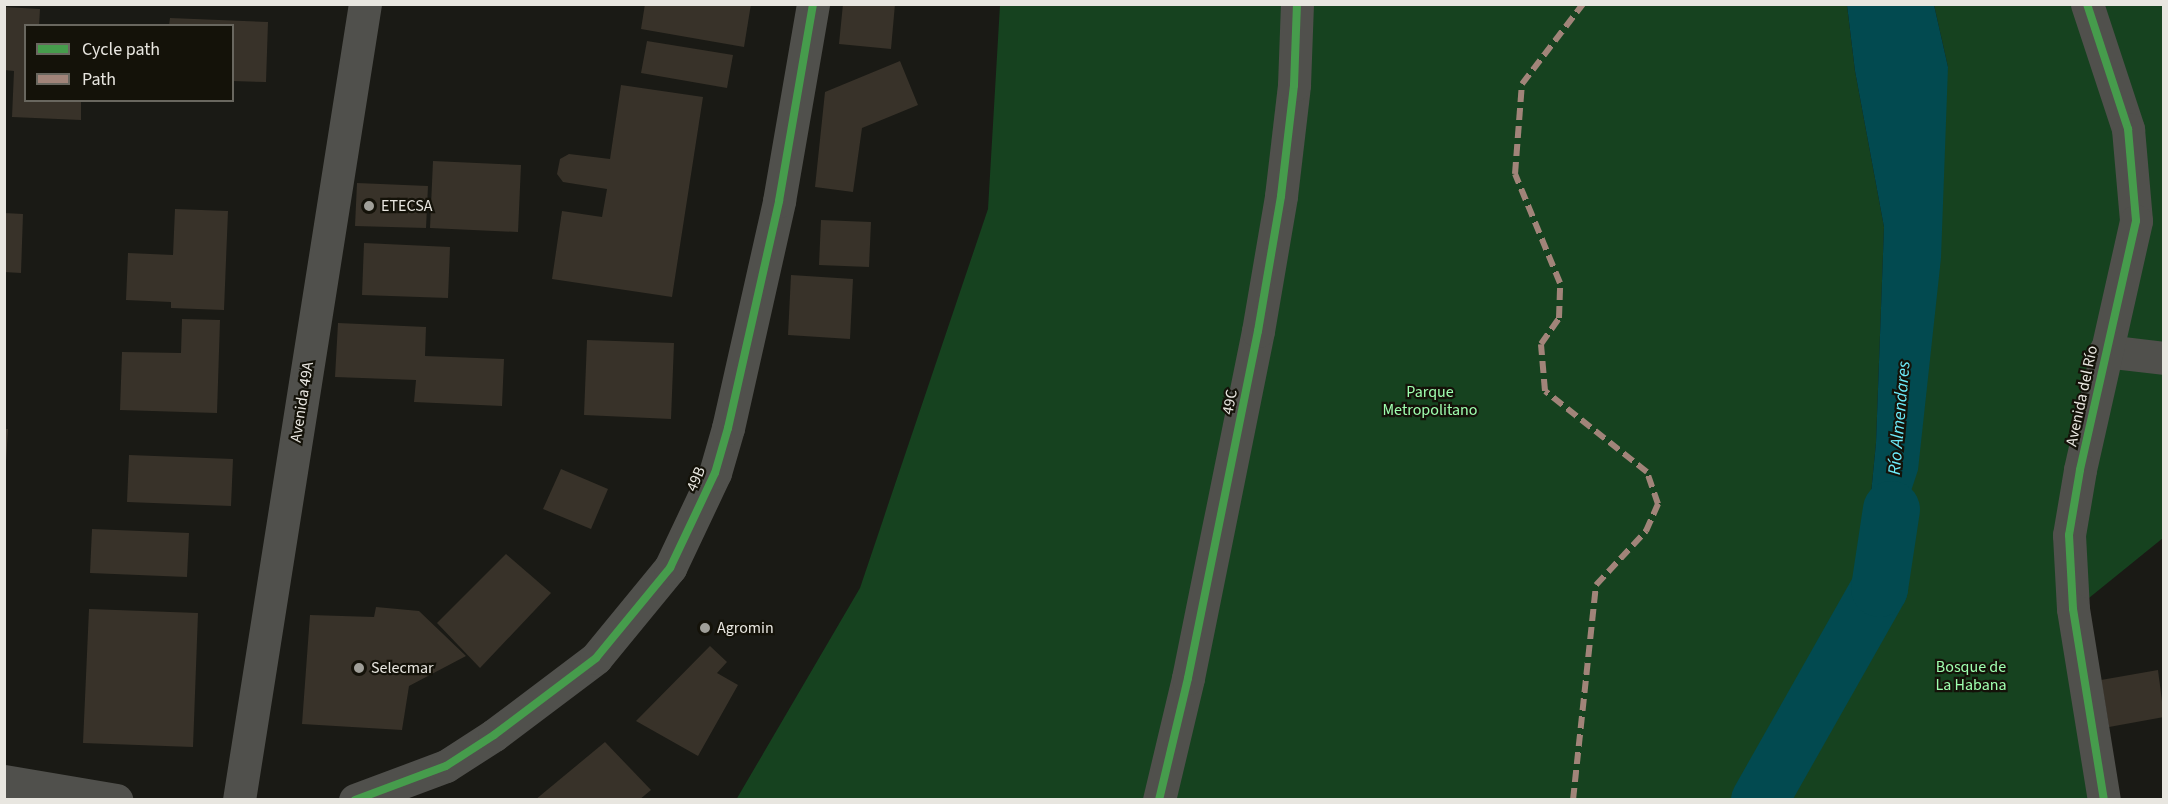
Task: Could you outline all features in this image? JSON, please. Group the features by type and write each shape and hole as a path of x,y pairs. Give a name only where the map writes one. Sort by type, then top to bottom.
{"street":[{"name":"Avenida 49A","path":"239,800 365,4"},
{"name":"49B","path":"355,800 446,766 494,735 596,658 670,568 715,473 728,428 779,201 813,4"},
{"name":"49C","path":"1159,800 1188,678 1262,309 1293,96 1297,4"},
{"name":"Avenida del Río","path":"2087,4 2128,129 2136,220 2105,351 2069,535 2073,609 2104,800"},
{"path":"2105,351 2163,358"},
{"path":"4,781 116,800"}],"green space":[{"name":"Parque Metropolitano","path":"1000,5 1847,5 1855,71 1884,227 1876,443 1870,504 1948,67 1934,5 2163,5 2163,538 2084,602 2116,799 736,800 860,588 988,209"}],"water":[{"path":"1847,5 1934,5 1948,67 1941,258 1918,470 1879,588 1870,504 1876,443 1884,227 1855,71"}],"building":[{"path":"645,4 751,4 744,47 641,29"},
{"path":"843,4 895,4 891,49 839,44"},
{"path":"4,7 40,9 39,24 24,24 24,102 81,102 81,120 12,117 14,71 4,70"},
{"path":"170,18 268,22 266,82 234,81 234,24 169,24"},
{"path":"647,41 733,55 727,88 641,73"},
{"path":"900,61 918,105 862,128 853,192 815,187 825,92"},
{"path":"621,85 703,97 672,297 552,279 562,211 602,217 607,189 563,182 557,174 560,159 569,154 610,159"},
{"path":"433,161 521,165 518,232 430,228"},
{"path":"357,183 428,186 426,228 355,226"},
{"path":"175,209 228,211 224,310 171,308 171,302 126,300 128,253 173,255"},
{"path":"4,213 23,214 21,273 4,272"},
{"path":"821,220 871,222 869,267 819,265"},
{"path":"364,243 450,247 448,298 362,295"},
{"path":"791,275 853,279 850,339 788,335"},
{"path":"182,319 220,320 217,413 120,410 122,352 181,353"},
{"path":"338,323 426,327 425,356 504,359 502,406 414,402 416,380 335,377"},
{"path":"587,340 674,343 671,419 584,415"},
{"path":"4,429 8,429 6,462 4,462"},
{"path":"129,455 233,459 231,506 127,502"},
{"path":"561,469 608,489 591,529 543,509"},
{"path":"92,529 189,533 187,577 90,573"},
{"path":"506,554 551,593 480,668 437,623"},
{"path":"376,607 419,611 466,656 409,686 402,730 302,724 310,615 374,617"},
{"path":"89,609 198,613 193,747 83,743"},
{"path":"710,646 727,662 717,673 738,685 698,756 636,721"},
{"path":"2158,670 2164,717 2109,727 2101,680"},
{"path":"605,742 651,790 639,800 535,800"}],"waterway":[{"name":"Río Almendares","path":"1759,800 1879,588 1891,509"}],"marked path":[{"path":"1573,800 1596,585 1646,531 1658,504 1647,472 1545,391 1541,344 1559,318 1560,283 1515,174 1522,84 1583,4"}],"cycle path":[{"path":"355,800 446,766 494,735 596,658 670,568 715,473 728,428 779,201 813,4"},
{"path":"1159,800 1188,678 1258,331 1281,196 1294,85 1297,4"},
{"path":"2087,4 2128,129 2136,221 2080,470 2069,535 2073,609 2104,800"}],"place":[{"name":"ETECSA","path":"369,206"},
{"name":"Agromin","path":"705,628"},
{"name":"Selecmar","path":"359,668"}],"park label":[{"name":"Bosque de La Habana","path":"1971,676"}]}
